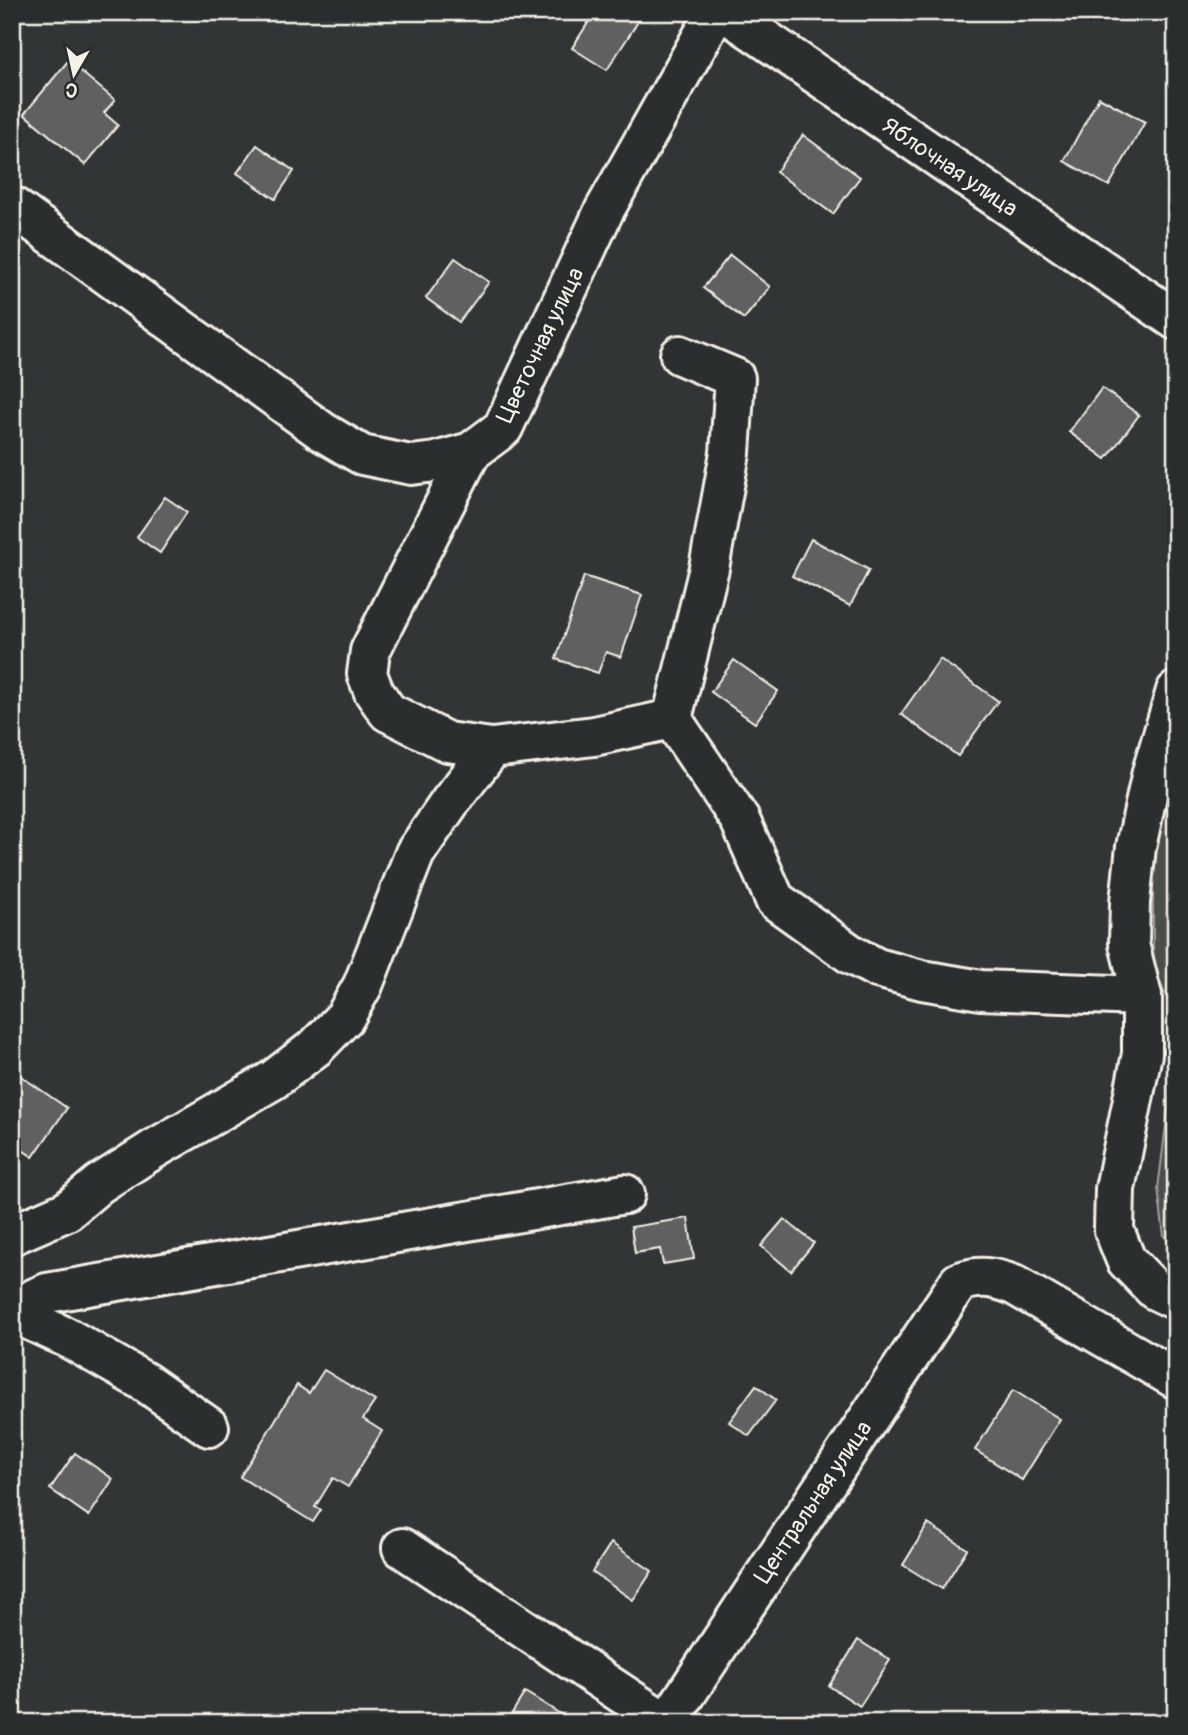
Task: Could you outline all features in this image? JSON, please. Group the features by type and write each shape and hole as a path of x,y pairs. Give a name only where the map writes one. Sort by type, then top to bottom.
{"street":[{"name":"Цветочная улица","path":"12,206 323,432 362,455 411,465 471,452 503,428 604,211 716,12"},
{"name":"Яблочная улица","path":"725,12 1176,320"},
{"path":"680,355 735,378 730,453 709,568 672,719 740,820 775,900 852,955 877,968 922,980 981,990 1142,996"},
{"path":"471,452 370,651 367,674 374,692 387,712 447,742 492,748 594,736 672,719"},
{"path":"1176,691 1152,772 1136,847 1129,944 1142,996 1142,1054 1115,1189 1114,1230 1126,1259 1156,1290 1176,1300"},
{"path":"12,1235 67,1211 99,1184 273,1080 316,1048 345,1017 363,985 415,853 492,748"},
{"path":"209,1427 145,1382 18,1314 36,1298 47,1293 625,1194"},
{"name":"Центральная улица","path":"666,1723 959,1282 975,1276 991,1277 1014,1285 1176,1379"},
{"path":"402,1548 666,1723"}],"shaded area":[{"path":"1176,777 1176,1249 1164,1236 1158,1188 1169,1102 1171,1006 1156,975 1153,951 1153,852"}],"building":[{"path":"595,12 628,12 639,20 607,70 572,48"},
{"path":"68,61 115,100 104,113 118,125 85,165 24,114"},
{"path":"1099,97 1145,122 1109,186 1064,161"},
{"path":"803,135 860,177 833,214 776,172"},
{"path":"257,145 294,171 275,199 237,173"},
{"path":"730,255 770,287 744,319 703,288"},
{"path":"455,258 489,282 459,322 426,298"},
{"path":"1102,388 1139,415 1106,459 1069,432"},
{"path":"165,497 187,512 160,553 137,537"},
{"path":"811,539 869,570 850,606 792,576"},
{"path":"584,576 642,595 621,657 606,652 598,673 556,659"},
{"path":"940,659 998,701 958,756 901,714"},
{"path":"734,660 778,691 755,723 711,692"},
{"path":"12,1070 67,1108 33,1157 12,1143"},
{"path":"688,1218 694,1259 663,1264 660,1249 635,1253 631,1227"},
{"path":"784,1219 814,1243 791,1271 761,1246"},
{"path":"324,1370 375,1401 363,1419 382,1431 348,1487 333,1478 315,1507 321,1510 313,1522 240,1477 297,1385 309,1393"},
{"path":"756,1385 776,1400 749,1436 729,1422"},
{"path":"1013,1390 1060,1419 1022,1480 975,1450"},
{"path":"75,1453 113,1479 89,1516 50,1489"},
{"path":"928,1524 967,1549 942,1589 903,1565"},
{"path":"611,1543 652,1571 633,1600 592,1572"},
{"path":"858,1640 890,1660 860,1706 829,1686"},
{"path":"525,1692 562,1715 557,1723 506,1723"}]}
